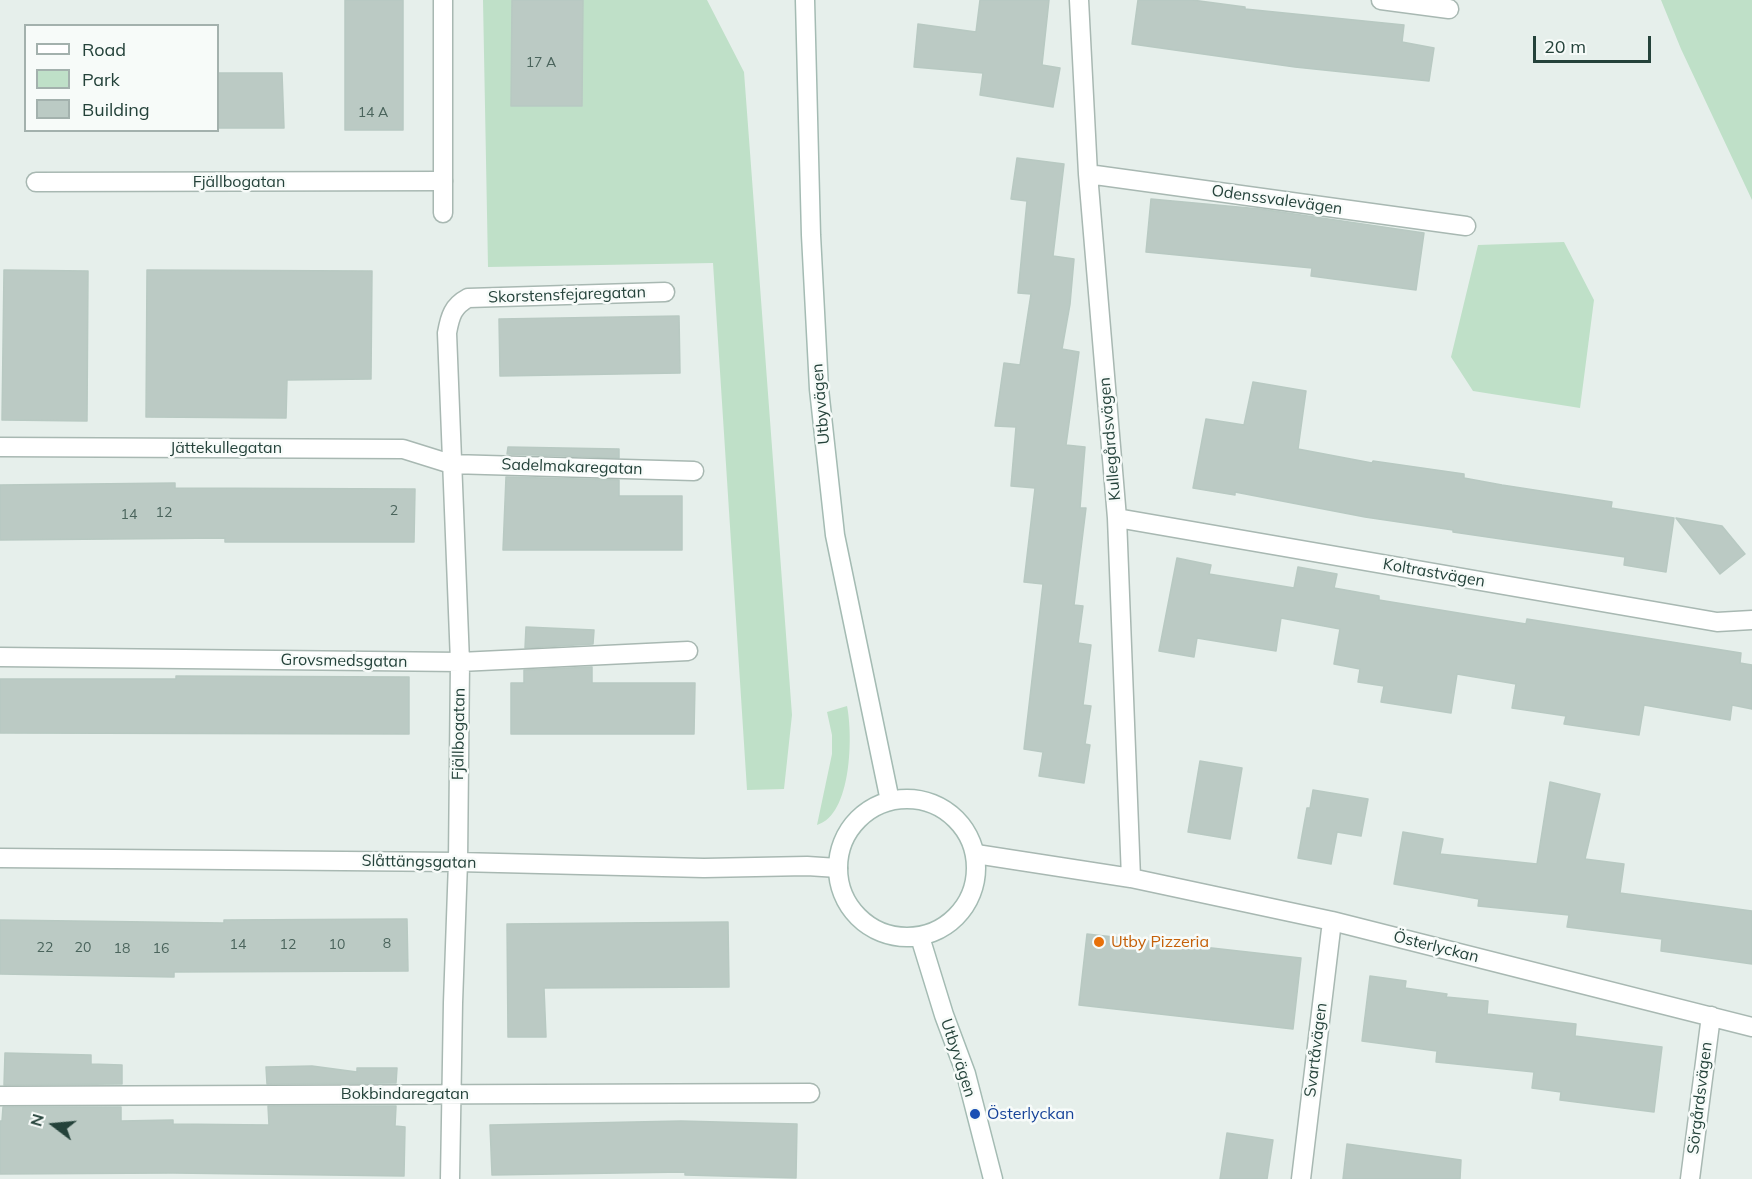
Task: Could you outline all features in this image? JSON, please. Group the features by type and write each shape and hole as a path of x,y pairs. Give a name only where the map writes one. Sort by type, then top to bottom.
{"street":[{"path":"443,0 443,213"},
{"name":"Utbyvägen","path":"805,0 811,235 819,389 835,535 890,801"},
{"name":"Kullegårdsvägen","path":"1078,0 1088,174 1117,518 1131,878"},
{"path":"1381,0 1449,9"},
{"name":"Odenssvalevägen","path":"1088,174 1466,226"},
{"name":"Fjällbogatan","path":"36,182 442,180"},
{"name":"Skorstensfejaregatan","path":"468,298 665,292"},
{"name":"Fjällbogatan","path":"450,1179 458,862 460,662 447,333 453,310 468,298"},
{"name":"Jättekullegatan","path":"0,447 403,449 451,464"},
{"name":"Sadelmakaregatan","path":"451,464 694,471"},
{"name":"Koltrastvägen","path":"1117,518 1717,621 1752,620"},
{"name":"Grovsmedsgatan","path":"0,657 460,662 688,651"},
{"path":"922,800 938,805 962,825 976,854 975,886 960,914 936,932 920,937 890,936 863,922 844,898 840,884 839,855 848,831 866,812 890,801 922,800"},
{"name":"Österlyckan","path":"976,854 1131,878 1332,921 1752,1027"},
{"name":"Slåttängsgatan","path":"0,858 838,868"},
{"name":"Svartåvägen","path":"1301,1179 1332,921"},
{"name":"Utbyvägen","path":"920,937 944,1015 966,1074 993,1179"},
{"name":"Sörgårdsvägen","path":"1690,1179 1711,1016"},
{"name":"Bokbindaregatan","path":"0,1096 810,1093"}],"green space":[{"path":"483,0 707,0 744,72 792,715 784,789 747,790 713,263 488,267"},
{"path":"1661,0 1752,0 1752,200 1681,49"},
{"path":"1564,242 1594,300 1580,408 1473,391 1451,357 1478,245"},
{"path":"847,706 850,735 843,791 829,818 817,825 832,754 832,735 827,712"}],"building":[{"path":"345,0 403,0 403,130 345,130"},
{"path":"512,0 583,0 582,106 511,106"},
{"path":"980,0 1049,0 1042,65 1060,68 1053,107 980,95 983,73 914,67 918,24 976,32"},
{"path":"1138,0 1192,0 1245,7 1245,9 1404,25 1402,42 1434,48 1429,81 1295,67 1132,44"},
{"path":"219,73 282,73 284,128 219,128"},
{"path":"1017,158 1064,164 1053,256 1074,259 1070,304 1062,349 1079,352 1066,445 1085,447 1080,508 1086,508 1074,605 1083,606 1078,643 1091,645 1083,705 1091,706 1085,744 1090,745 1084,783 1039,776 1043,752 1024,749 1043,584 1024,582 1035,488 1011,486 1016,427 995,426 1004,363 1020,365 1031,294 1018,293 1027,201 1011,199"},
{"path":"1151,199 1260,209 1424,233 1416,290 1311,276 1312,268 1146,252"},
{"path":"4,270 88,271 87,421 2,420"},
{"path":"147,270 372,271 371,379 287,380 286,418 146,417"},
{"path":"679,316 680,373 500,376 499,319"},
{"path":"1253,382 1306,391 1298,449 1372,463 1373,461 1464,474 1464,478 1612,502 1611,508 1674,518 1666,572 1624,565 1625,557 1453,532 1453,530 1365,517 1235,492 1235,495 1193,488 1206,419 1244,425"},
{"path":"508,447 619,449 619,458 507,454"},
{"path":"506,477 619,480 619,496 682,496 682,550 503,550"},
{"path":"175,483 175,488 415,489 414,542 225,542 225,538 0,540 0,485"},
{"path":"1676,518 1722,526 1745,554 1720,574"},
{"path":"1177,558 1211,565 1209,574 1294,588 1298,567 1337,574 1334,588 1379,596 1379,600 1526,624 1527,619 1741,653 1740,663 1752,665 1752,709 1732,705 1730,720 1644,705 1639,735 1564,724 1566,716 1512,708 1516,684 1457,674 1451,713 1381,702 1384,686 1358,682 1360,669 1334,664 1340,629 1281,618 1276,651 1197,638 1194,657 1159,651"},
{"path":"526,627 594,630 593,644 525,648"},
{"path":"592,667 592,683 695,683 694,734 511,734 511,683 524,683 524,670"},
{"path":"176,676 409,677 409,734 0,733 0,679 176,679"},
{"path":"1200,761 1242,768 1230,839 1188,832"},
{"path":"1550,782 1600,794 1585,859 1624,864 1620,893 1752,911 1752,964 1661,951 1662,939 1567,927 1569,915 1478,906 1479,899 1394,884 1403,832 1443,839 1440,854 1537,864"},
{"path":"1313,790 1368,799 1361,836 1337,832 1331,864 1298,858 1307,808 1310,808"},
{"path":"407,919 408,971 174,972 174,977 0,974 0,920 224,923 224,920"},
{"path":"728,922 729,987 544,988 546,1037 508,1037 507,924"},
{"path":"1087,934 1301,958 1293,1029 1079,1005"},
{"path":"1370,976 1406,981 1405,988 1447,994 1446,997 1488,1001 1487,1014 1576,1024 1575,1036 1662,1047 1654,1112 1560,1100 1561,1092 1532,1088 1534,1072 1436,1062 1437,1051 1362,1041"},
{"path":"5,1053 91,1055 91,1064 122,1065 122,1084 4,1085"},
{"path":"312,1066 357,1072 357,1068 397,1068 396,1083 267,1084 266,1067"},
{"path":"268,1106 396,1106 395,1126 405,1127 404,1176 173,1173 0,1174 0,1121 2,1121 3,1107 121,1107 121,1121 173,1120 173,1124 269,1125"},
{"path":"681,1121 797,1124 796,1178 685,1175 685,1172 492,1175 490,1125"},
{"path":"1227,1133 1273,1140 1267,1179 1220,1179"},
{"path":"1347,1144 1461,1160 1460,1179 1343,1179"}],"place":[{"name":"Utby Pizzeria","path":"1099,942"},
{"name":"Österlyckan","path":"975,1114"}]}
